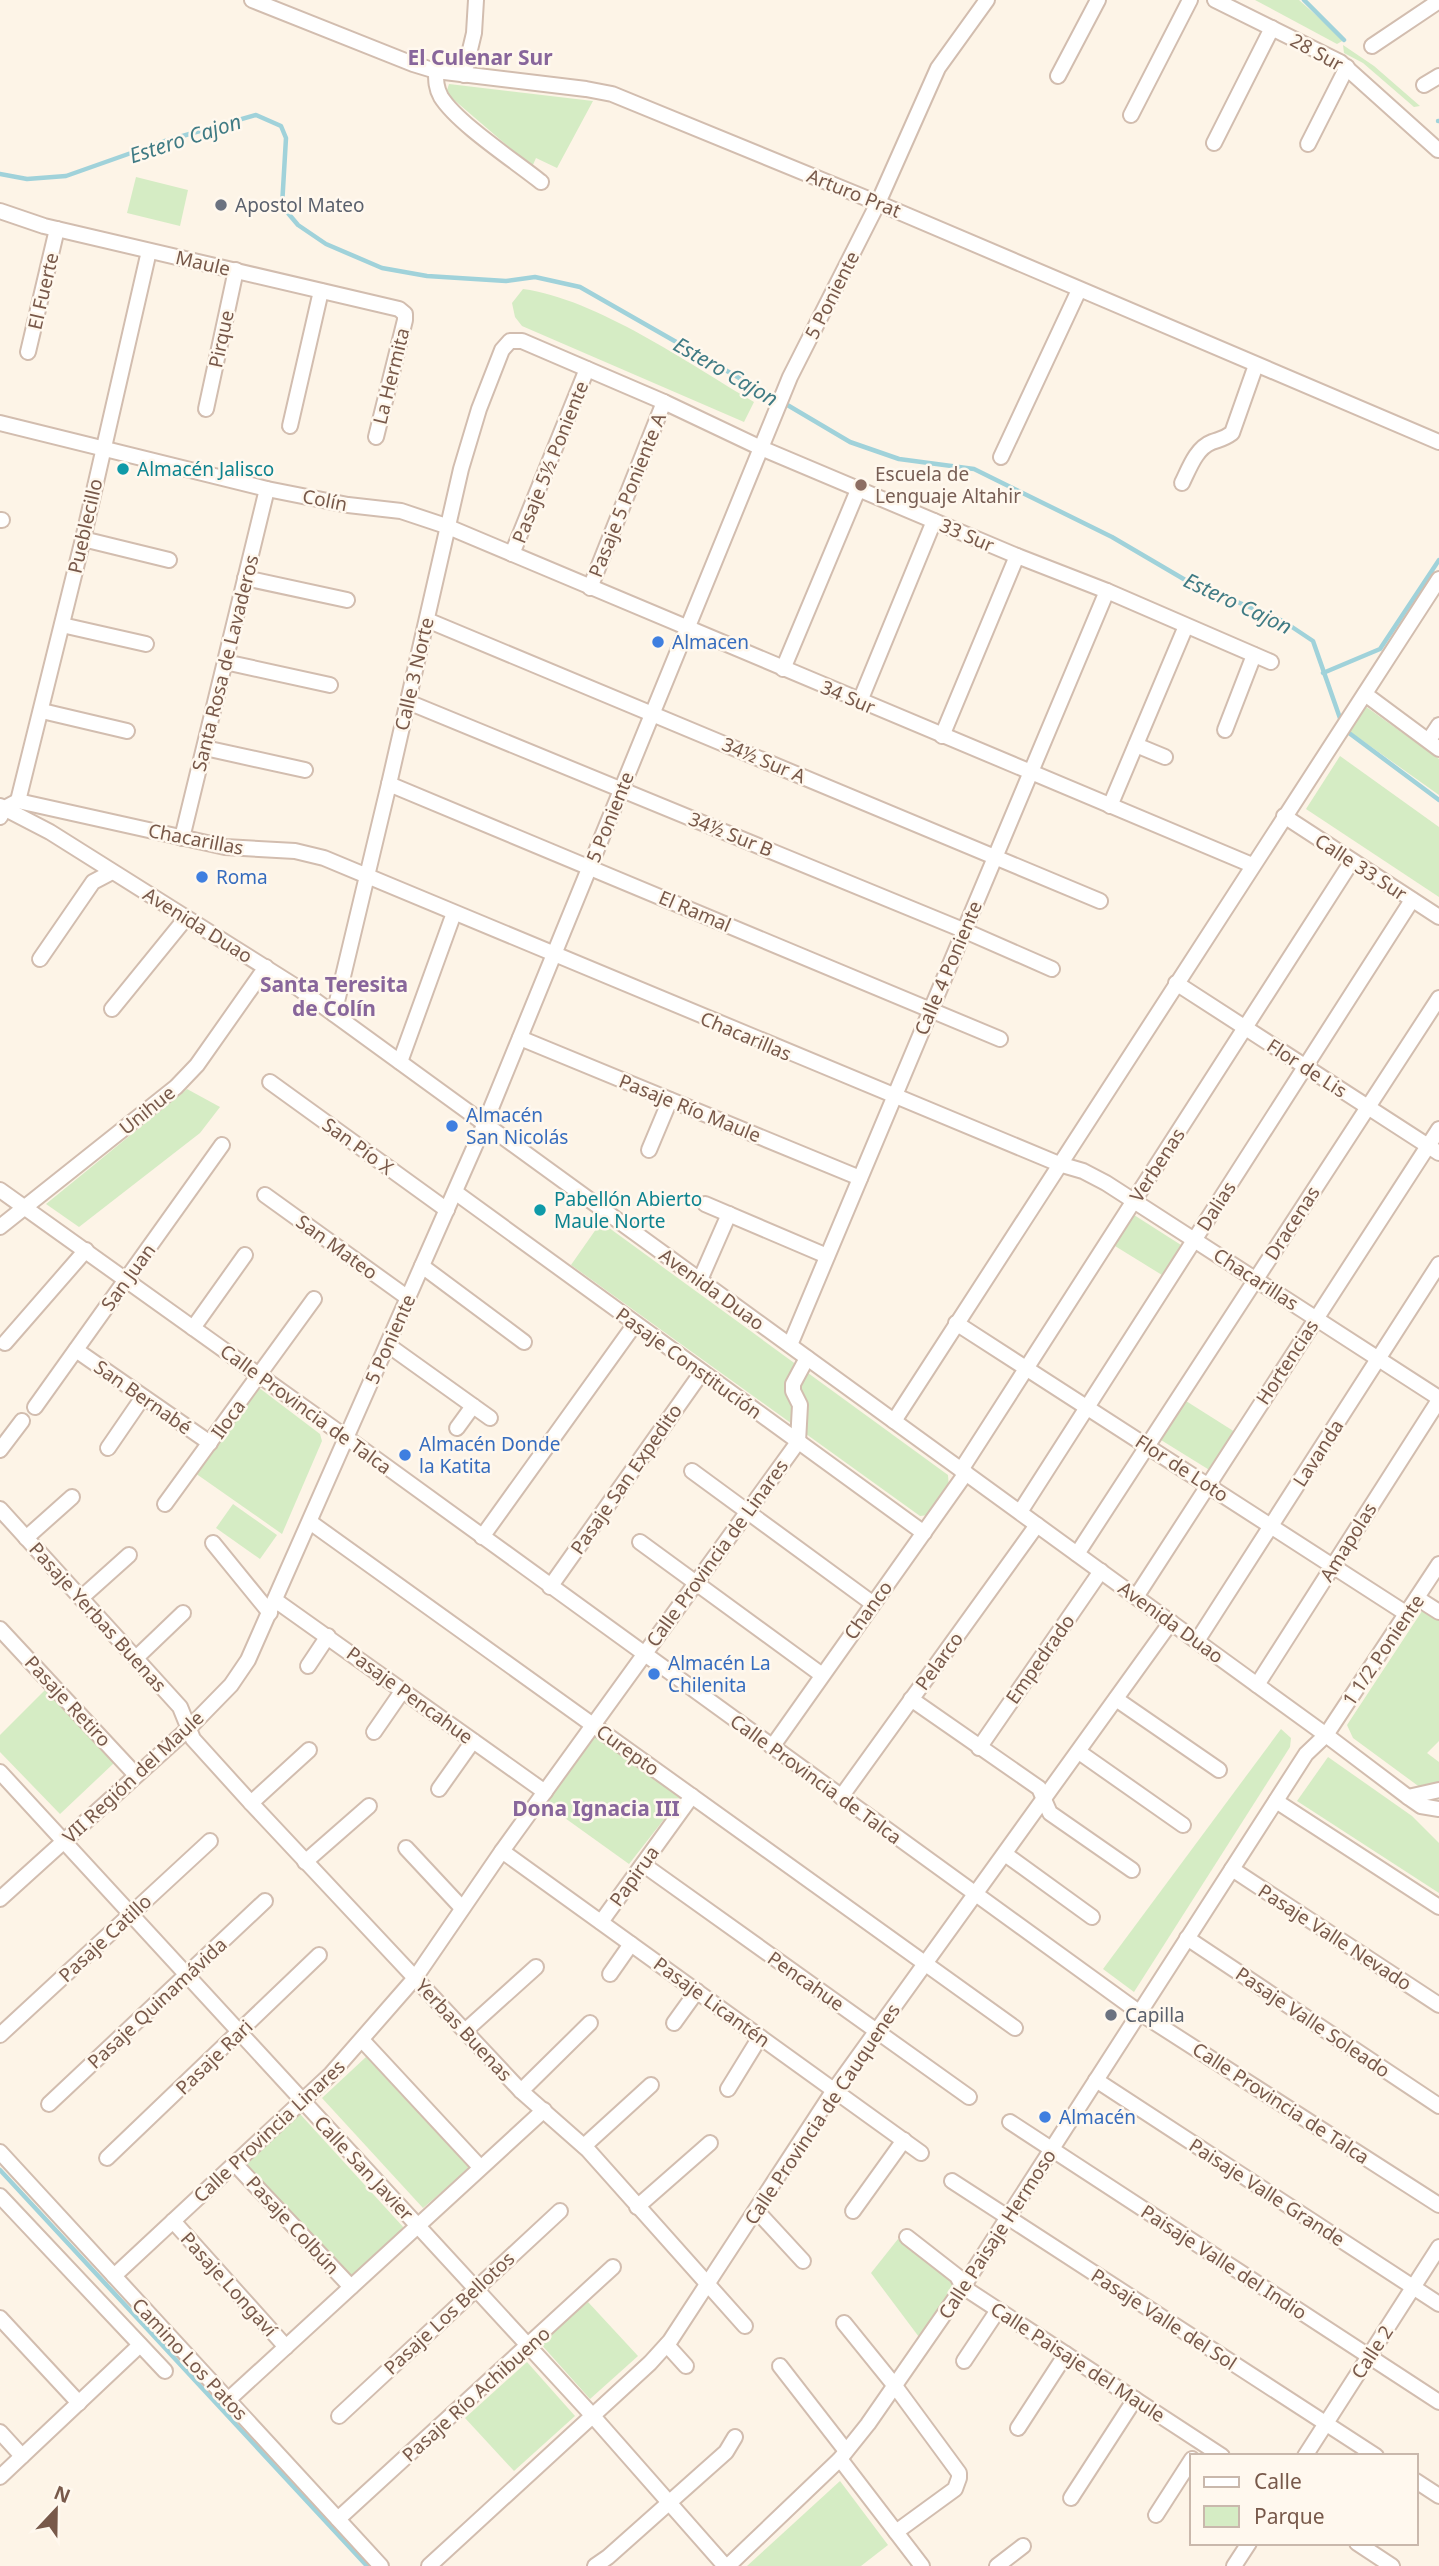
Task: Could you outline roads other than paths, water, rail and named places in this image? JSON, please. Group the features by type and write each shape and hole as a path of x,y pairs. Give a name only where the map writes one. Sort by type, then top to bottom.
{"street":[{"name":"Arturo Prat","path":"252,0 436,71 601,91 878,203 1439,442"},
{"path":"464,75 474,33 476,0"},
{"name":"5 Poniente","path":"255,1646 485,1123 790,377 878,203 938,68 987,0"},
{"path":"1058,76 1098,0"},
{"path":"1131,115 1190,0"},
{"name":"28 Sur","path":"1215,0 1347,67 1438,150"},
{"path":"1372,46 1439,1"},
{"path":"1214,143 1272,28"},
{"path":"1308,144 1347,67"},
{"path":"436,71 435,85 442,99 463,121 541,182"},
{"path":"1424,85 1439,76"},
{"name":"Maule","path":"0,211 58,229 399,309 405,314"},
{"name":"El Fuerte","path":"28,352 58,229"},
{"name":"Pueblecillo","path":"6,808 42,711 149,251"},
{"name":"Pirque","path":"206,409 236,270"},
{"path":"1001,457 1079,290"},
{"path":"290,426 321,291"},
{"name":"La Hermita","path":"376,437 405,314"},
{"name":"33 Sur","path":"510,341 523,341 858,490 1107,591 1271,662"},
{"name":"Calle 3 Norte","path":"334,1014 427,620 446,526 479,410 502,350 510,341"},
{"path":"1182,482 1195,456 1209,443 1223,440 1232,433 1256,365"},
{"name":"Pasaje 5½ Poniente","path":"512,554 587,369"},
{"name":"Pasaje 5 Poniente A","path":"590,588 664,402"},
{"name":"Colín","path":"0,422 267,489 348,505 401,511 446,526"},
{"name":"Santa Rosa de Lavaderos","path":"182,838 267,489"},
{"path":"783,669 858,490"},
{"path":"860,701 934,521"},
{"name":"34 Sur","path":"446,526 1252,865"},
{"path":"83,540 169,560"},
{"path":"942,736 1017,556"},
{"path":"245,578 347,600"},
{"path":"894,1420 1439,579"},
{"name":"Calle 4 Poniente","path":"790,1345 1107,591"},
{"name":"34½ Sur A","path":"427,620 1100,901"},
{"path":"62,625 146,644"},
{"path":"1110,806 1185,626"},
{"path":"1224,730 1254,655"},
{"path":"225,662 330,685"},
{"path":"1365,694 1434,745 1439,726"},
{"name":"34½ Sur B","path":"408,702 1052,969"},
{"path":"42,711 127,731"},
{"path":"1136,745 1165,757"},
{"path":"205,748 306,769"},
{"name":"El Ramal","path":"389,784 1000,1039"},
{"name":"Chacarillas","path":"6,808 239,849 306,853 367,876 894,1097 1059,1164 1083,1171 1256,1279 1439,1399"},
{"name":"Avenida Duao","path":"6,808 50,832 267,967 894,1420 1408,1797 1421,1806 1439,1809"},
{"name":"Calle 33 Sur","path":"1283,816 1439,918"},
{"name":"Verbenas","path":"964,1471 1026,1368 1352,861"},
{"path":"40,959 93,882 112,872"},
{"name":"Dalias","path":"1020,1512 1412,900"},
{"path":"400,1062 454,913"},
{"path":"112,1009 186,918"},
{"name":"Unihue","path":"0,1227 176,1087 197,1065 267,967"},
{"name":"Flor de Lis","path":"1175,984 1433,1150"},
{"name":"Dracenas","path":"1077,1554 1439,998"},
{"name":"Pasaje Río Maule","path":"520,1038 860,1178"},
{"name":"San Pío X","path":"270,1082 447,1210"},
{"path":"649,1150 670,1100"},
{"name":"Hortencias","path":"1136,1597 1316,1318 1433,1150 1439,1129"},
{"name":"San Juan","path":"34,1407 222,1145"},
{"name":"Calle Provincia de Talca","path":"0,1190 127,1279 1140,2013 1439,2205"},
{"name":"Pasaje Constitución","path":"455,1192 924,1533"},
{"name":"San Mateo","path":"265,1195 408,1298"},
{"path":"705,1204 827,1256"},
{"path":"701,1280 729,1214"},
{"path":"5,1343 86,1250"},
{"path":"193,1328 245,1255"},
{"name":"Lavanda","path":"1197,1641 1439,1264"},
{"path":"422,1266 524,1342"},
{"name":"Iloca","path":"166,1504 314,1299"},
{"name":"Flor de Loto","path":"956,1323 1407,1614"},
{"path":"482,1537 635,1324"},
{"path":"388,1345 490,1418"},
{"name":"San Bernabé","path":"76,1350 210,1443"},
{"name":"Calle Provincia de Linares","path":"415,1978 502,1851 798,1442 800,1405 793,1391 793,1384 807,1358"},
{"name":"Pasaje San Expedito","path":"550,1587 702,1372"},
{"path":"108,1448 143,1397"},
{"name":"Amapolas","path":"1257,1685 1439,1399"},
{"path":"457,1428 473,1406"},
{"path":"0,1450 22,1421"},
{"path":"692,1471 872,1602"},
{"name":"Chanco","path":"772,1747 872,1602 924,1533 964,1471"},
{"path":"26,1538 72,1497"},
{"name":"Pasaje Yerbas Buenas","path":"0,1510 180,1707 188,1728"},
{"name":"Curepto","path":"310,1522 1015,2028"},
{"name":"Pelarco","path":"841,1797 1037,1525"},
{"path":"640,1542 822,1675"},
{"name":"Pasaje Pencahue","path":"213,1543 272,1606 328,1636 545,1792"},
{"path":"81,1598 129,1555"},
{"name":"1 1/2 Poniente","path":"1326,1735 1439,1564"},
{"name":"Empedrado","path":"979,1748 1101,1571"},
{"path":"1417,1598 1439,1612"},
{"path":"136,1658 183,1614"},
{"name":"Calle Provincia de Cauquenes","path":"429,2566 667,2345 834,2090 1171,1622"},
{"name":"Pasaje Retiro","path":"0,1629 135,1774"},
{"path":"308,1666 328,1636"},
{"name":"VII Región del Maule","path":"0,1899 188,1728 231,1685 255,1646"},
{"path":"374,1732 403,1690"},
{"path":"911,1699 1039,1788 1050,1813 1132,1870"},
{"path":"1116,1699 1219,1770"},
{"name":"Yerbas Buenas","path":"188,1728 193,1739 305,1861 522,2091 584,2146 745,2326"},
{"name":"Calle Paisaje Hermoso","path":"726,2566 843,2455 895,2386 1053,2150 1306,1755 1326,1735"},
{"path":"439,1789 473,1741"},
{"path":"251,1803 309,1750"},
{"path":"1079,1752 1183,1825"},
{"name":"Calle San Javier","path":"0,1772 592,2415 726,2566"},
{"path":"1408,1797 1439,1790"},
{"name":"Papirua","path":"601,1922 692,1797"},
{"path":"1276,1801 1439,1907"},
{"path":"305,1861 369,1806"},
{"name":"Pasaje Catillo","path":"0,2035 210,1841"},
{"path":"406,1848 462,1908"},
{"name":"Pasaje Licantén","path":"502,1851 921,2153"},
{"path":"1005,1854 1092,1917"},
{"name":"Pencahue","path":"644,1865 969,2097"},
{"name":"Pasaje Valle Nevado","path":"1232,1869 1439,2005"},
{"name":"Pasaje Quinamávida","path":"49,2104 265,1901"},
{"name":"Pasaje Valle Soleado","path":"1187,1938 1439,2106"},
{"path":"610,1974 631,1944"},
{"name":"Pasaje Rari","path":"107,2158 319,1955"},
{"path":"465,2031 536,1967"},
{"name":"Calle Provincia Linares","path":"114,2276 303,2102 363,2040 415,1978"},
{"path":"674,2023 697,1992"},
{"path":"522,2091 590,2023"},
{"path":"728,2089 760,2037"},
{"path":"363,2040 480,2167"},
{"name":"Paisaje Valle Grande","path":"1096,2080 1439,2304"},
{"path":"584,2146 651,2085"},
{"path":"228,2400 544,2110"},
{"name":"Paisaje Valle del Indio","path":"1010,2122 1439,2402"},
{"path":"853,2211 904,2140"},
{"path":"637,2207 710,2143"},
{"name":"Camino Los Patos","path":"0,2152 381,2566"},
{"name":"Pasaje Colbún","path":"235,2164 351,2287"},
{"name":"Pasaje Valle del Sol","path":"952,2181 1373,2454"},
{"name":"Camino Los Patos","path":"0,2196 165,2371"},
{"path":"756,2210 803,2261"},
{"name":"Pasaje Los Bellotos","path":"339,2416 560,2211"},
{"name":"Pasaje Longaví","path":"173,2221 286,2347"},
{"name":"Calle Paisaje del Maule","path":"907,2237 957,2276 963,2287 1135,2399 1196,2453"},
{"name":"Calle 2","path":"1306,2454 1439,2247"},
{"name":"Pasaje Río Achibueno","path":"338,2519 614,2267"},
{"path":"964,2361 998,2310"},
{"path":"0,2318 79,2403"},
{"path":"844,2323 956,2467 959,2478 955,2489 896,2532"},
{"path":"667,2345 686,2366"},
{"path":"0,2477 140,2346"},
{"path":"1018,2428 1066,2354"},
{"path":"780,2366 922,2566"},
{"path":"1071,2498 1135,2399"},
{"path":"0,2432 22,2456"},
{"path":"595,2566 726,2452 735,2437"},
{"path":"1156,2515 1190,2462"},
{"path":"1418,2482 1439,2496"},
{"path":"1236,2565 1248,2545"},
{"path":"1360,2545 1392,2566"},
{"path":"997,2566 1023,2546"}],"waterway":[{"path":"1304,0 1344,40"},
{"name":"Estero Cajon","path":"0,174 27,179 66,176 165,141 256,115 281,126 286,138 282,206 298,225 326,244 382,268 427,276 506,281 535,277 580,287 776,399"},
{"name":"Estero Cajon","path":"784,403 850,442 899,459 974,469 1112,537 1187,581 1283,621 1313,641 1341,721"},
{"path":"1323,673 1380,649 1439,560"},
{"name":"Estero Cajon","path":"1345,730 1439,800"},
{"path":"0,2170 367,2566"}],"place":[{"name":"Apostol Mateo","path":"221,205"},
{"name":"Almacén Jalisco","path":"123,469"},
{"name":"Escuela de Lenguaje Altahir","path":"861,485"},
{"name":"Almacen","path":"658,642"},
{"name":"Roma","path":"202,877"},
{"name":"Almacén San Nicolás","path":"452,1126"},
{"name":"Pabellón Abierto Maule Norte","path":"540,1210"},
{"name":"Almacén Donde la Katita","path":"405,1455"},
{"name":"Almacén La Chilenita","path":"654,1674"},
{"name":"Capilla","path":"1111,2015"},
{"name":"Almacén","path":"1045,2117"}],"district":[{"name":"El Culenar Sur","path":"480,57"},
{"name":"Santa Teresita de Colín","path":"334,996"},
{"name":"Dona Ignacia III","path":"596,1808"}]}
